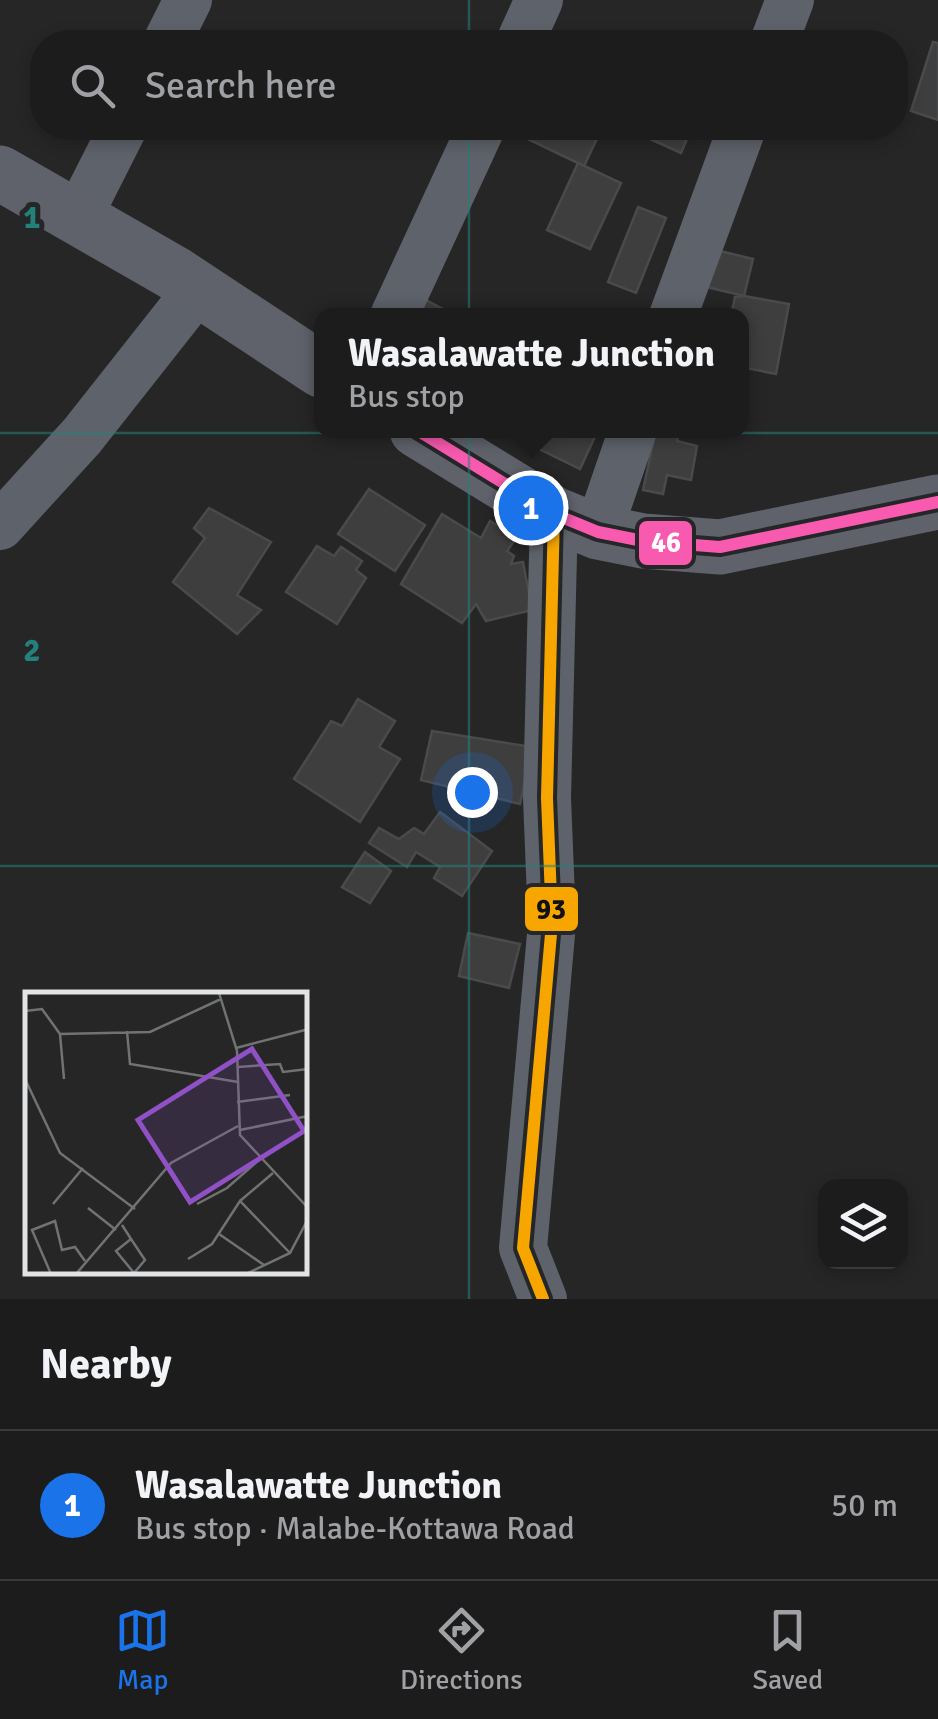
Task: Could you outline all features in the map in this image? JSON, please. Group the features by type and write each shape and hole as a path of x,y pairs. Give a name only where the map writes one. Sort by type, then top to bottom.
{"main road":[{"path":"0,174 174,272 314,365"},
{"path":"431,438 576,523 642,541 720,547 938,502"}],"street":[{"path":"172,30 188,0"},
{"path":"526,30 540,0"},
{"path":"779,30 790,0"},
{"path":"78,217 117,140"},
{"path":"398,308 475,140"},
{"path":"676,308 738,140"},
{"path":"0,526 82,436 198,289"},
{"path":"543,1299 523,1248 552,924 547,798 576,523 627,438"}],"building":[{"path":"933,42 938,43 938,120 911,111"},
{"path":"530,140 596,140 584,166"},
{"path":"652,140 686,140 681,153"},
{"path":"578,163 621,183 590,249 547,230"},
{"path":"638,207 666,218 636,293 608,282"},
{"path":"716,250 753,259 744,296 707,287"},
{"path":"735,297 789,304 776,374 749,369 749,308 733,308"},
{"path":"426,300 441,308 422,308"},
{"path":"544,438 594,438 580,469 539,449"},
{"path":"654,438 678,438 697,446 691,480 667,475 663,494 643,490"},
{"path":"369,489 425,525 395,571 338,534"},
{"path":"209,508 271,542 237,595 261,610 237,634 173,582 205,538 194,528"},
{"path":"442,514 481,538 490,521 517,537 507,551 514,556 511,564 523,562 532,610 486,621 476,604 462,623 401,584"},
{"path":"317,546 334,556 341,547 362,561 356,570 366,578 337,624 286,592"},
{"path":"358,699 395,721 379,747 400,759 360,822 294,779 331,721 342,726"},
{"path":"432,731 532,747 520,804 421,780"},
{"path":"440,812 492,851 462,896 434,878 440,867 416,852 407,867 369,843 379,828 399,839 414,828 424,834"},
{"path":"365,852 391,871 370,903 342,887"},
{"path":"468,933 520,944 509,988 459,976"}],"transit line":[{"name":"46","path":"430,438 554,514 598,532 643,541 720,547 938,502"},
{"name":"93","path":"543,1299 523,1248 552,923 547,798 554,514"}],"place":[{"name":"Wasalawatte Junction","path":"531,508"}]}
